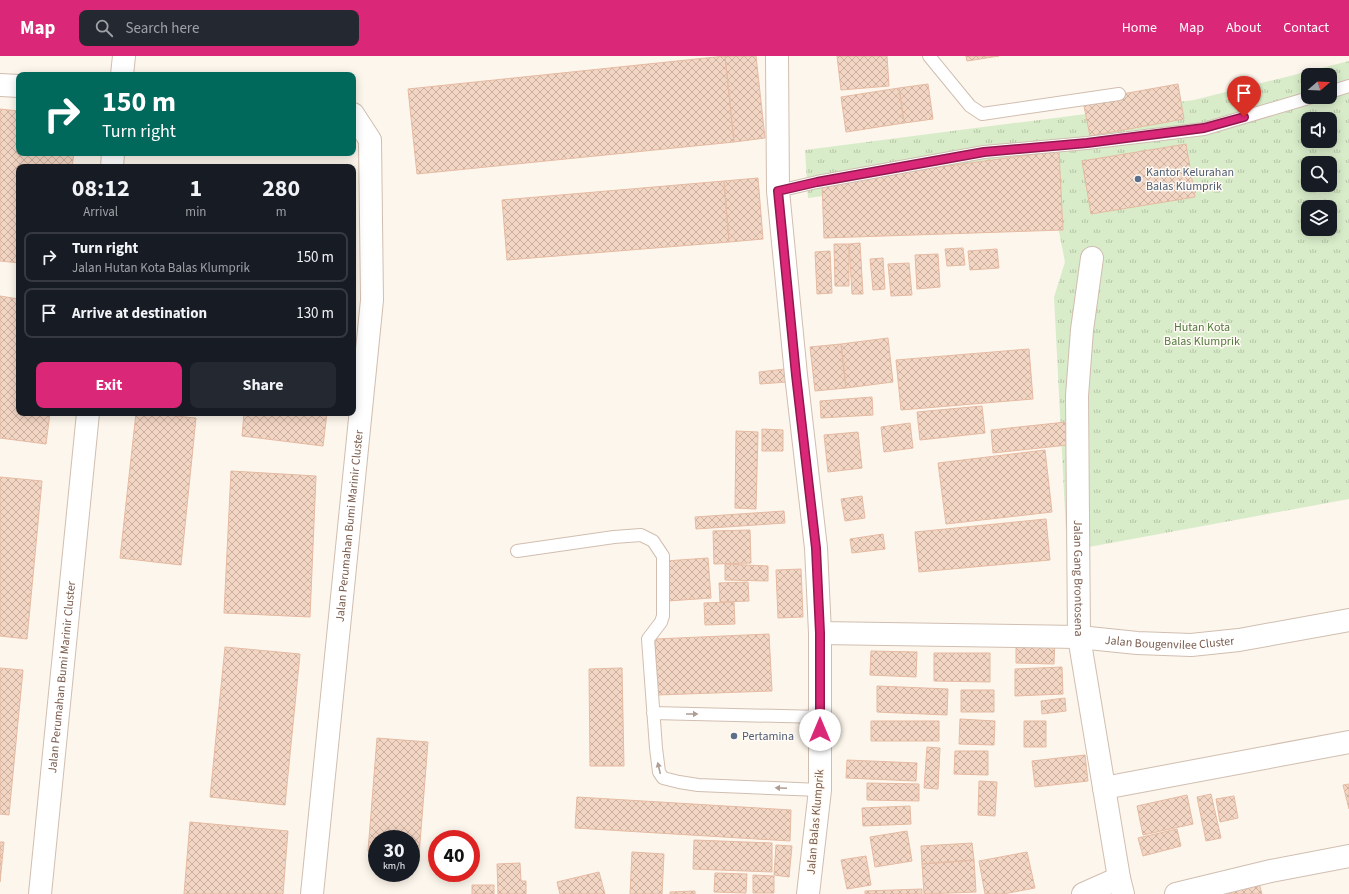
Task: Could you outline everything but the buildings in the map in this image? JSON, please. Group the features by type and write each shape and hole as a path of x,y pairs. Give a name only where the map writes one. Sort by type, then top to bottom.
{"street":[{"path":"122,72 124,56"},
{"name":"Jalan Balas Klumprik","path":"777,56 778,191 796,375 816,548 820,633 820,790 808,894"},
{"path":"0,85 16,86"},
{"name":"Jalan Perumahan Bumi Marinir Cluster","path":"312,894 372,300 370,140 356,119"},
{"name":"Jalan Gang Brontosena","path":"1092,258 1082,330 1077,396 1079,637 1121,886"},
{"name":"Jalan Perumahan Bumi Marinir Cluster","path":"40,894 88,416"},
{"name":"Jalan Bougenvilee Cluster","path":"820,633 1079,637 1137,643 1191,645 1239,640 1349,620"},
{"path":"1104,788 1349,742"},
{"path":"1176,894 1271,871 1349,856"},
{"path":"1083,894 1121,886"}],"lane":[{"path":"929,56 970,106 982,114 1119,94"},
{"path":"1337,90 1349,86"},
{"path":"778,191 817,182 984,152 1087,143 1204,128 1301,100"},
{"path":"517,551 614,537 641,535 653,541 663,556 663,616 661,622 648,639 659,772 663,778 698,785 820,790"},
{"path":"654,713 820,717"}],"green space":[{"name":"Hutan Kota Balas Klumprik","path":"1349,61 1349,499 1067,551 1054,297 1065,262 1046,166 808,198 805,150 1194,100 1301,73 1301,104 1337,104 1337,68 1321,68"}],"place":[{"name":"Kantor Kelurahan Balas Klumprik","path":"1138,179"},
{"name":"Pertamina","path":"734,736"}],"route":[{"path":"820,730 820,633 816,548 796,375 778,191 817,182 984,152 1087,143 1204,128 1244,117"}]}
